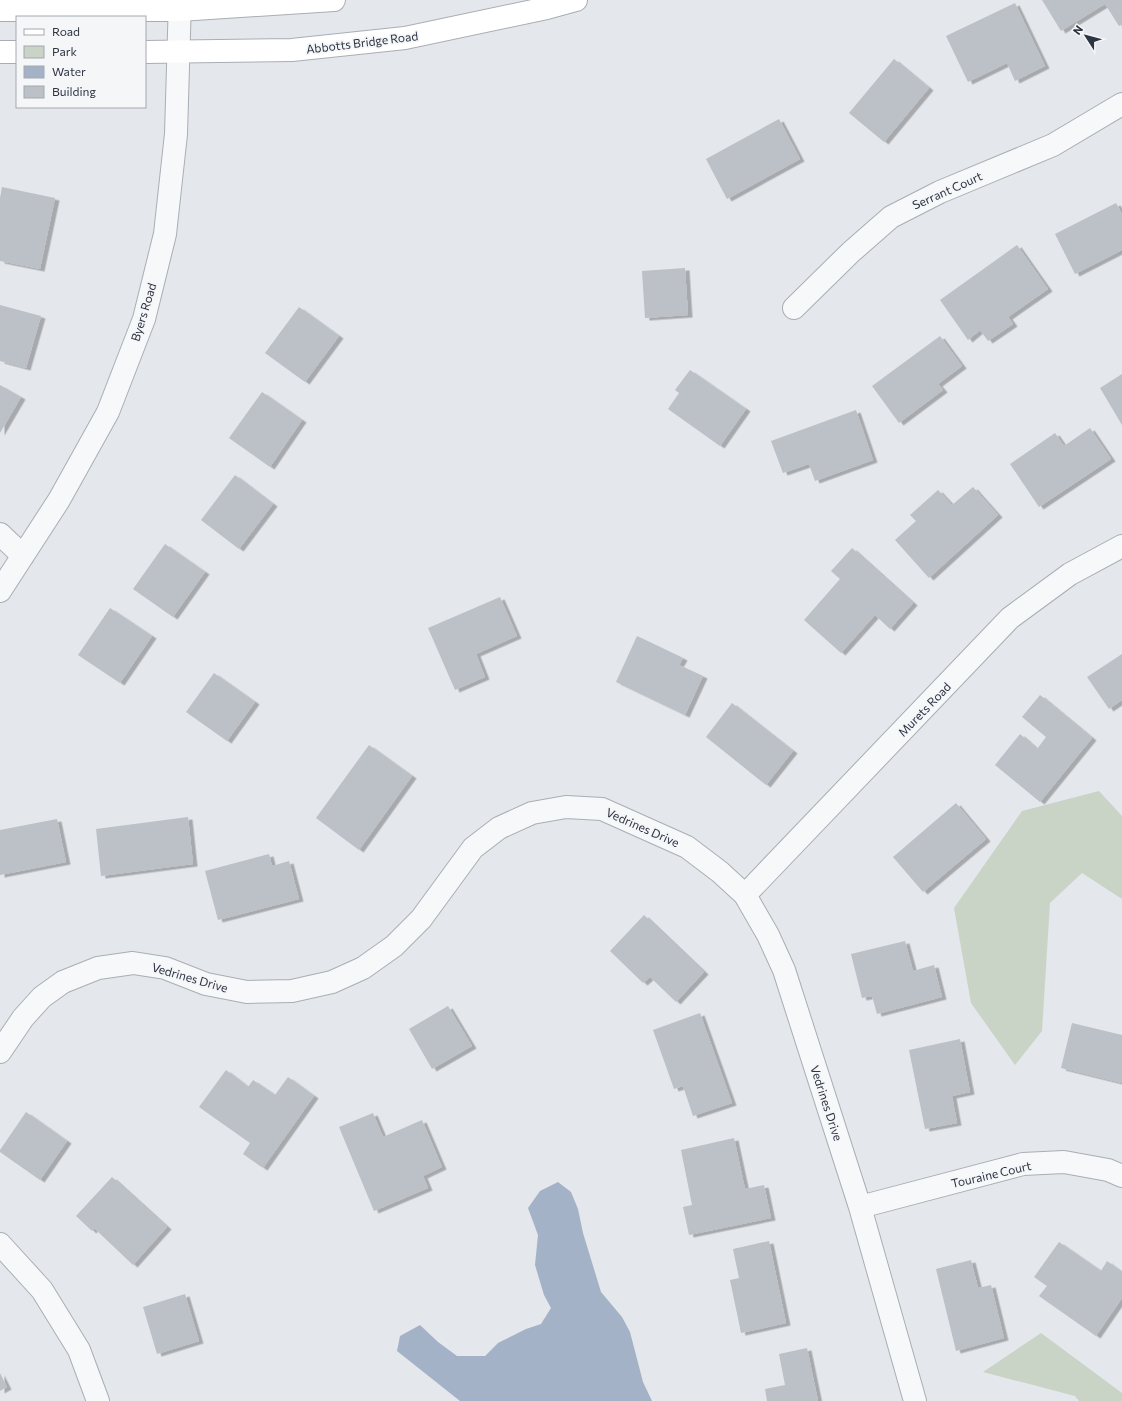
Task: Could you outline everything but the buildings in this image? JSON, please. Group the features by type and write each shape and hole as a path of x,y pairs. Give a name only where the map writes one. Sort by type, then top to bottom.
{"main road":[{"path":"0,10 334,0"},
{"name":"Abbotts Bridge Road","path":"146,52 292,50 405,38 547,8 576,0"},
{"path":"0,52 16,52"}],"street":[{"name":"Byers Road","path":"0,591 59,500 108,412 144,319 165,234 176,134 180,5"},
{"name":"Serrant Court","path":"794,308 851,252 891,216 940,192 1053,145 1122,104"},
{"path":"0,534 23,556"},
{"name":"Murets Road","path":"745,895 1010,618 1070,574 1122,546"},
{"name":"Vedrines Drive","path":"0,1052 23,1018 42,997 63,982 98,968 133,963 165,968 206,984 247,992 292,991 332,982 364,968 394,946 421,919 473,848 499,828 532,814 566,807 602,809 688,848 720,872 745,895 768,935 784,970 860,1207 915,1401"},
{"name":"Touraine Court","path":"860,1207 1023,1164 1064,1162 1108,1170 1122,1176"},
{"path":"0,1244 42,1290 79,1350 98,1401"}],"green space":[{"path":"1099,791 1122,816 1122,899 1082,873 1050,903 1042,1031 1015,1065 971,1003 954,908 1022,811"},
{"path":"1041,1333 1122,1393 1122,1401 1079,1401 1075,1396 983,1372"}],"water":[{"path":"558,1182 571,1192 578,1209 583,1233 601,1292 622,1317 630,1332 643,1382 652,1401 460,1401 397,1351 400,1336 420,1325 438,1342 457,1356 485,1356 498,1343 526,1329 541,1324 551,1308 544,1295 535,1265 538,1235 528,1208 540,1191"}]}
